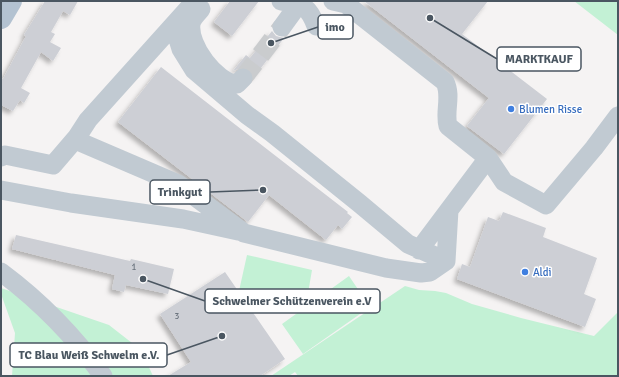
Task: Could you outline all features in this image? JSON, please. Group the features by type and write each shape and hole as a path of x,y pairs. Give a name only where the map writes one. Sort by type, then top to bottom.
{"main road":[{"path":"1,18 11,1"}],"street":[{"path":"206,1 193,17 191,24 191,32 197,47 204,60 214,72 224,80 230,84 237,84 243,78"},
{"path":"333,1 346,4 445,82 448,97 448,126 488,158 504,182 546,205 594,148 618,116"},
{"path":"282,27 292,2 307,9 313,16 316,26"},
{"path":"1,157 5,155 53,165 88,120 191,6"},
{"path":"191,6 177,30 181,49 194,70 247,115 272,133 408,244 446,261"},
{"path":"76,137 80,142 178,184 244,233"},
{"path":"419,250 488,158"},
{"path":"1,190 71,203 183,219 386,268 421,273 430,272 446,261"},
{"path":"446,261 449,210"},
{"path":"1,272 17,284 59,323 103,376"}],"green space":[{"path":"574,1 618,1 618,35"},
{"path":"247,255 312,270 306,305 239,291"},
{"path":"349,276 370,307 303,354 282,324"},
{"path":"405,286 419,290 446,293 472,304 594,336 618,312 618,376 298,376 295,372 289,376 271,376"},
{"path":"1,288 109,325 141,350 153,376 12,376 15,333 1,294"}],"building":[{"path":"45,1 78,1 70,15 63,11 51,32 55,34 50,42 61,48 53,61 41,52 21,88 30,93 24,103 20,100 13,111 1,105 1,78 3,79 26,36 24,35"},
{"path":"230,1 259,1 232,36 214,22"},
{"path":"364,1 488,1 462,34 547,99 504,154 467,126 489,98"},
{"path":"272,31 276,36 284,38 254,77 251,71 245,67 233,71 246,55 250,58"},
{"path":"161,67 348,212 347,213 352,217 342,229 338,225 326,240 269,195 248,222 118,122"},
{"name":"Aldi","path":"503,212 546,228 543,237 597,258 584,294 596,299 585,327 457,279 462,264 470,267 488,217 499,221"},
{"path":"16,235 130,261 131,259 174,269 168,294 126,285 124,292 112,289 115,275 12,249"},
{"path":"225,272 285,359 260,376 168,376 191,362 160,314"}],"tunnel":[{"path":"243,78 282,27"}],"place":[{"name":"MARKTKAUF","path":"430,18"},
{"name":"imo","path":"271,43"},
{"name":"Blumen Risse","path":"511,109"},
{"name":"Trinkgut","path":"263,190"},
{"name":"Aldi","path":"525,272"},
{"name":"Schwelmer Schützenverein e.V","path":"143,279"},
{"name":"TC Blau Weiß Schwelm e.V.","path":"222,336"}]}
